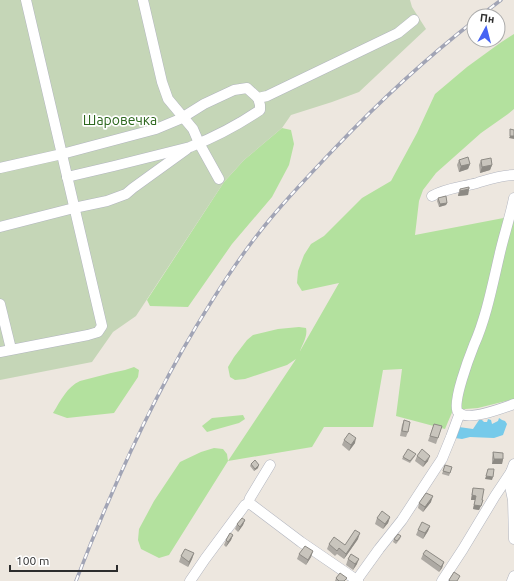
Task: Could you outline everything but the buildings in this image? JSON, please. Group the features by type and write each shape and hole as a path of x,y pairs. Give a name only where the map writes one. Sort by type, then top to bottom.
{"street":[{"path":"0,352 88,336 98,332 102,326 26,0"},
{"path":"143,0 162,82 168,99 193,129 195,145 219,179"},
{"path":"258,98 267,96 398,33 414,20"},
{"path":"0,168 62,154 156,129 184,117 204,104 234,90 247,88 258,98 260,110 245,120 195,145 67,177"},
{"path":"0,227 107,201 126,194 195,145"},
{"path":"432,196 438,192 478,183 500,176 514,175"},
{"path":"514,198 479,334 468,360 456,408 461,414 476,415 498,410 514,404"},
{"path":"0,304 11,350"},
{"path":"248,504 252,505 301,542 357,581 379,549 402,520 434,472 442,459 458,418 461,414"},
{"path":"190,581 245,505 248,504 250,498 270,465"},
{"path":"512,468 510,486 514,500 514,539"},
{"path":"442,581 512,468"},
{"path":"512,581 514,576"}],"green space":[{"name":"Шаровечка","path":"0,0 410,0 412,7 426,29 359,92 291,115 282,128 244,160 224,182 136,316 113,332 92,362 0,380"},
{"path":"514,34 514,109 481,133 436,173 423,190 419,201 415,235 514,216 514,399 478,408 453,410 445,429 396,416 402,369 383,370 373,427 324,427 312,447 228,461 296,359 287,365 245,379 235,380 230,377 228,367 247,340 253,335 278,329 299,327 306,328 306,337 300,351 339,283 302,291 297,283 298,271 304,255 311,244 324,236 362,198 391,181 417,133 435,94 467,67 493,48 506,48 506,39"},
{"path":"282,128 291,130 294,144 289,165 272,197 232,244 188,307 150,306 147,300 224,182 244,160"},
{"path":"134,367 139,370 138,377 114,413 67,418 53,413 65,394 71,387 80,381"},
{"path":"243,415 245,419 239,423 207,432 202,426 212,418"},
{"path":"214,448 223,449 227,454 228,461 169,555 159,558 141,549 138,540 139,529 154,501 180,462 201,452"}],"water":[{"path":"499,418 507,424 503,435 494,438 455,438 459,427 473,429 479,420 487,422 488,419 491,420 492,424 498,421"}],"railway":[{"path":"490,8 501,0"},
{"path":"76,581 120,474 153,405 190,337 239,260 279,209 351,131 419,66 466,27"}]}
